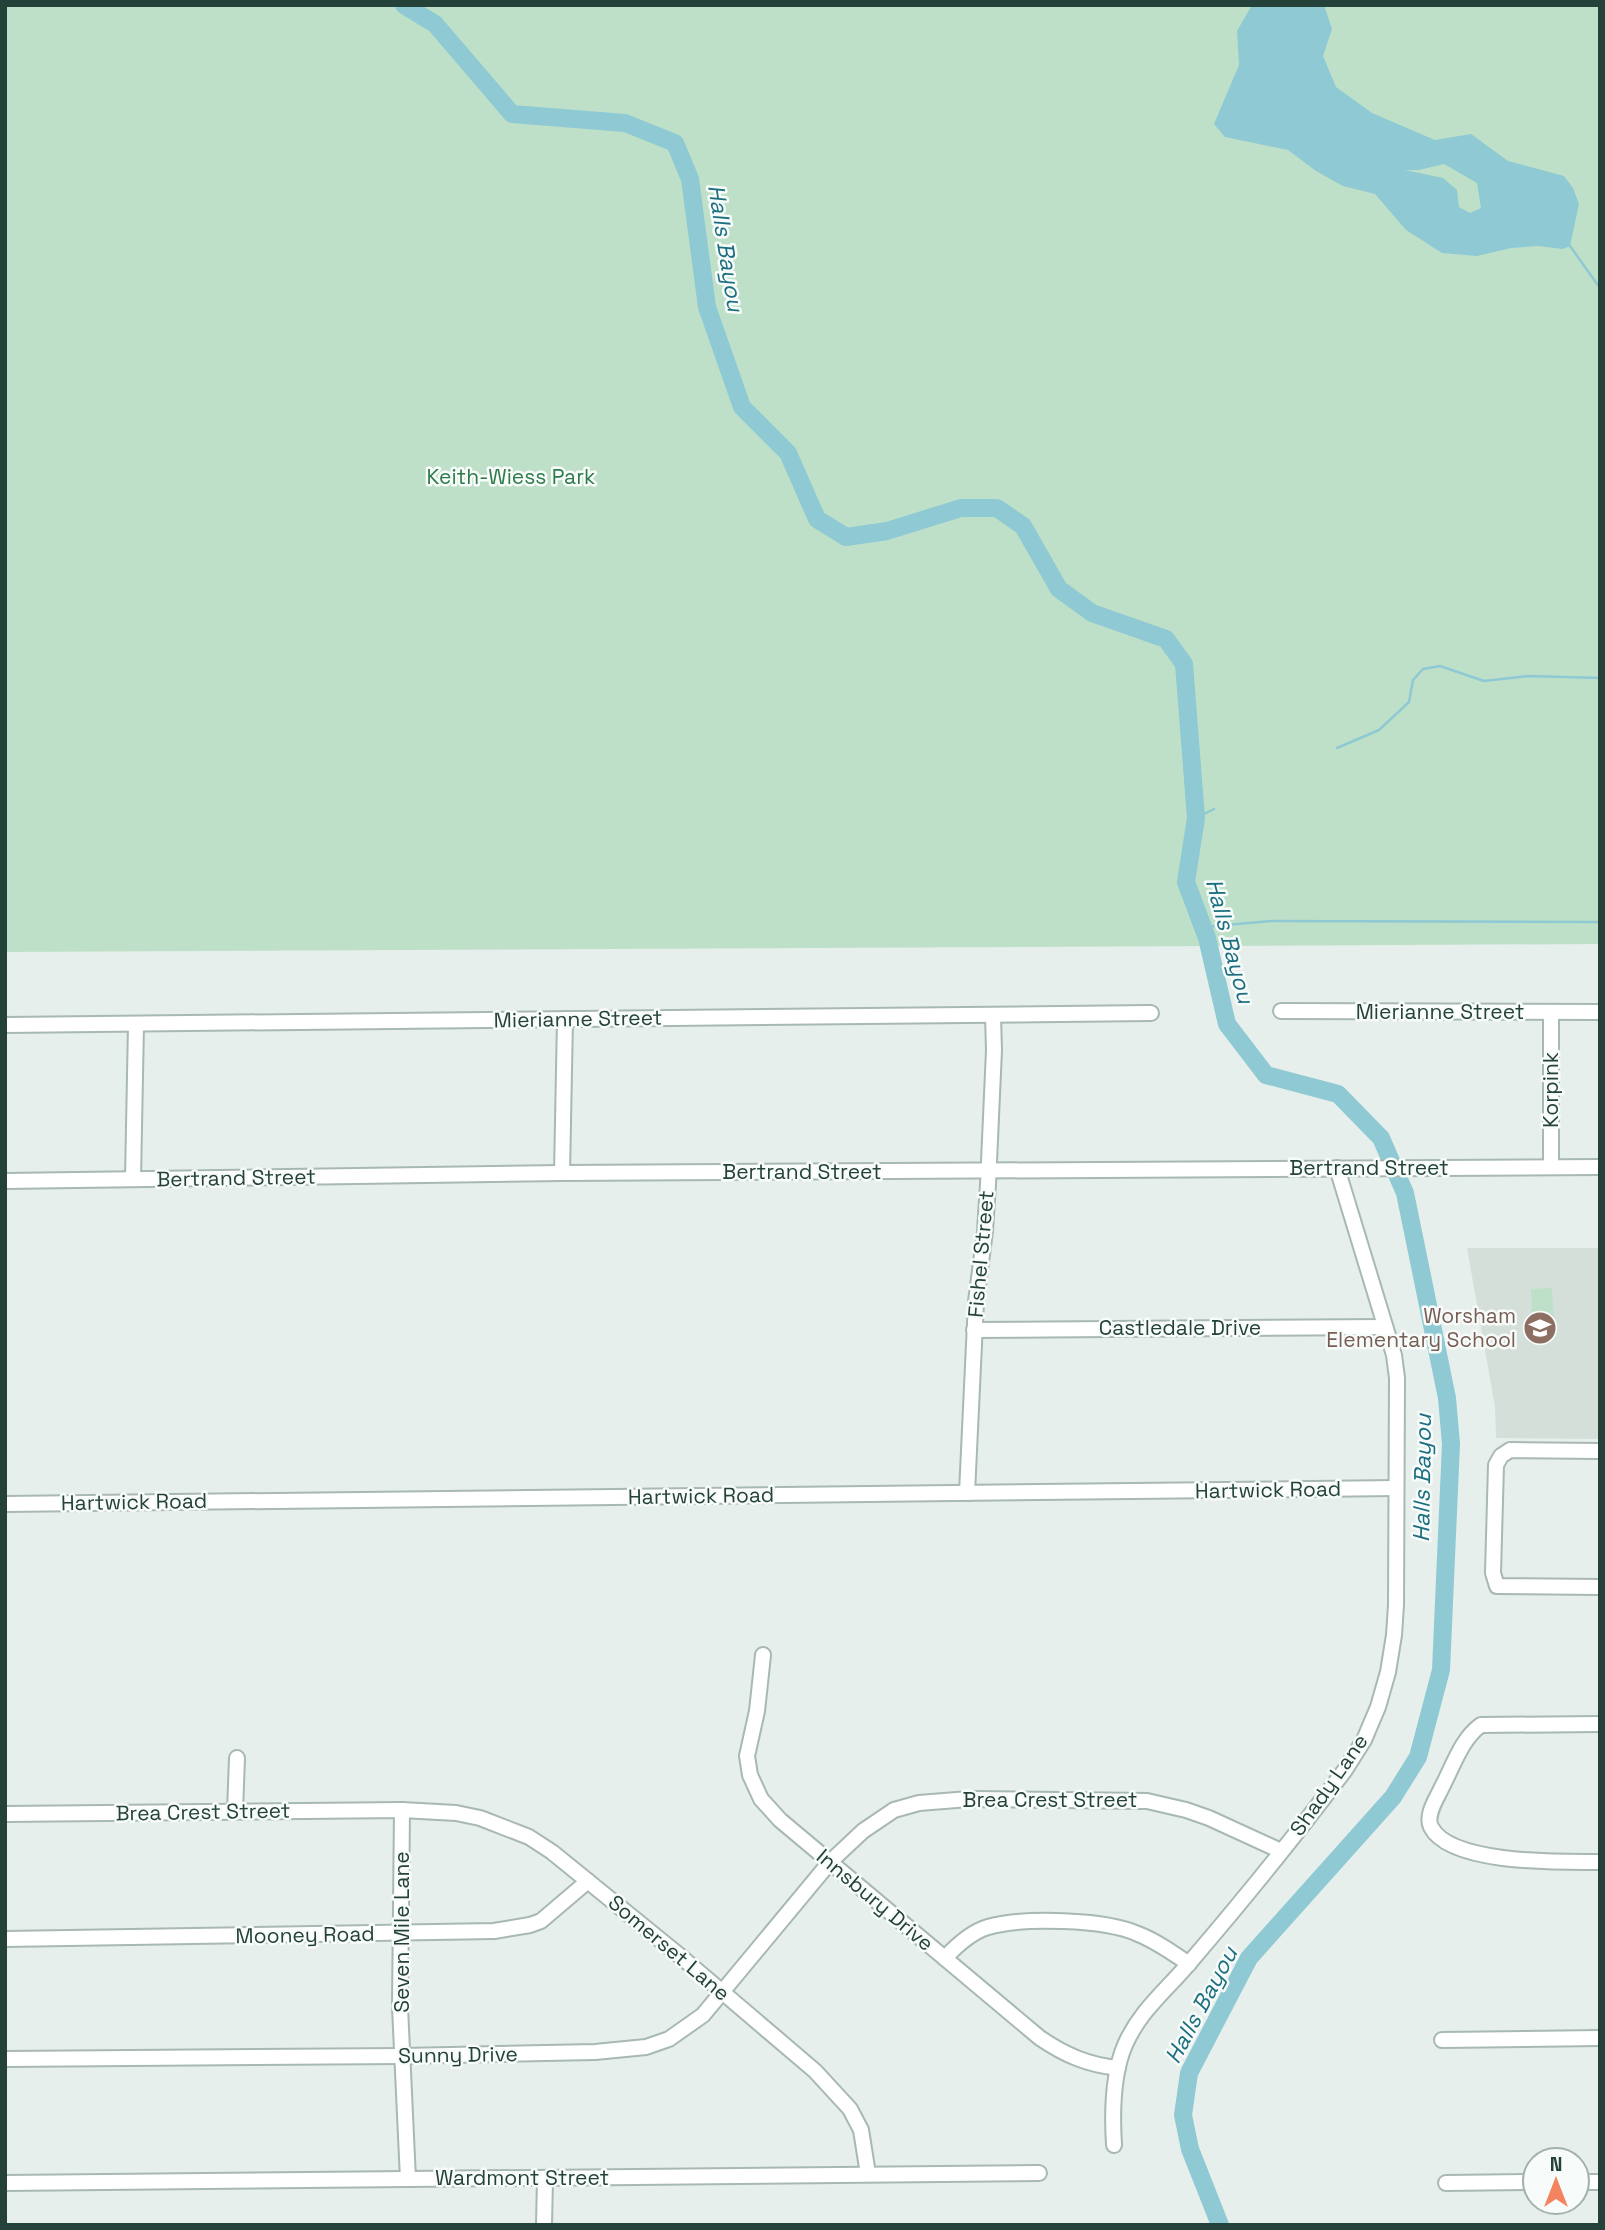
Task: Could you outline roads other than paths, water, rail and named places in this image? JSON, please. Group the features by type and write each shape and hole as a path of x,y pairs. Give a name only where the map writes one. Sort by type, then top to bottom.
{"street":[{"name":"Mierianne Street","path":"1281,1012 1600,1012"},
{"name":"Korpink","path":"1550,1012 1551,1167"},
{"name":"Mierianne Street","path":"5,1025 1151,1013"},
{"name":"Fishel Street","path":"967,1493 974,1330 985,1231 994,1050 993,1015"},
{"path":"562,1173 565,1019"},
{"path":"132,1180 136,1024"},
{"name":"Bertrand Street","path":"5,1181 562,1173 1600,1167"},
{"name":"Shady Lane","path":"1114,2145 1112,2121 1118,2068 1124,2046 1137,2022 1155,1998 1189,1964 1345,1770 1364,1740 1378,1707 1388,1671 1394,1625 1397,1378 1394,1355 1343,1168"},
{"name":"Castledale Drive","path":"974,1330 1385,1327"},
{"path":"1600,1451 1518,1450 1506,1452 1501,1456 1496,1465 1493,1573 1497,1586 1600,1587"},
{"name":"Hartwick Road","path":"5,1504 1396,1488"},
{"name":"Innsbury Drive","path":"764,1655 757,1711 747,1756 750,1775 761,1799 830,1862 1040,2038 1062,2053 1082,2061 1118,2068"},
{"path":"1600,1724 1481,1725 1470,1733 1434,1803 1430,1819 1431,1827 1453,1846 1505,1859 1600,1862"},
{"path":"235,1811 237,1758"},
{"name":"Brea Crest Street","path":"830,1862 863,1831 894,1811 919,1803 969,1798 1119,1799 1160,1803 1209,1818 1281,1851"},
{"name":"Brea Crest Street","path":"5,1814 402,1810"},
{"name":"Somerset Lane","path":"402,1810 456,1813 504,1826 552,1852 815,2071 842,2099 861,2130 868,2174"},
{"name":"Seven Mile Lane","path":"402,1810 400,2007 408,2179"},
{"name":"Sunny Drive","path":"5,2059 403,2056 595,2052 646,2047 669,2039 688,2027 723,1993 830,1862"},
{"name":"Mooney Road","path":"5,1938 494,1931 530,1925 550,1914 588,1881"},
{"path":"945,1958 970,1936 986,1927 1011,1922 1065,1922 1107,1925 1136,1933 1161,1945 1189,1964"},
{"path":"1442,2040 1600,2038"},
{"name":"Wardmont Street","path":"5,2183 1039,2173"},
{"path":"544,2225 545,2179"},
{"path":"1446,2183 1521,2182"}],"water":[{"path":"1252,5 1324,5 1332,29 1323,56 1336,87 1372,113 1435,140 1471,134 1508,161 1564,176 1573,188 1579,204 1570,246 1563,249 1538,246 1511,248 1477,256 1442,253 1406,230 1375,194 1343,186 1316,171 1288,150 1225,137 1214,124 1239,65 1237,31","holes":["1444,164 1477,183 1481,208 1470,213 1459,207 1457,190 1443,178 1405,170 1419,170"]}],"waterway":[{"name":"Halls Bayou","path":"404,5 435,24 512,114 625,123 675,143 690,179 707,307 742,407 788,453 817,519 846,537 887,531 961,508 997,508 1023,526 1059,589 1092,613 1166,639 1184,664 1196,818 1186,882 1207,938 1227,1024 1266,1075 1338,1094 1381,1138 1405,1193 1447,1398 1451,1444 1441,1670 1418,1757 1393,1797 1249,1958 1189,2073 1183,2115 1190,2149 1220,2225"},
{"path":"1570,246 1600,288"},
{"path":"1337,748 1379,730 1409,702 1413,680 1423,669 1440,666 1484,681 1528,676 1600,678"},
{"path":"1196,818 1214,809"},
{"path":"1203,927 1271,921 1600,922"}],"place":[{"name":"Worsham Elementary School","path":"1540,1328"}],"park label":[{"name":"Keith-Wiess Park","path":"511,477"}]}
